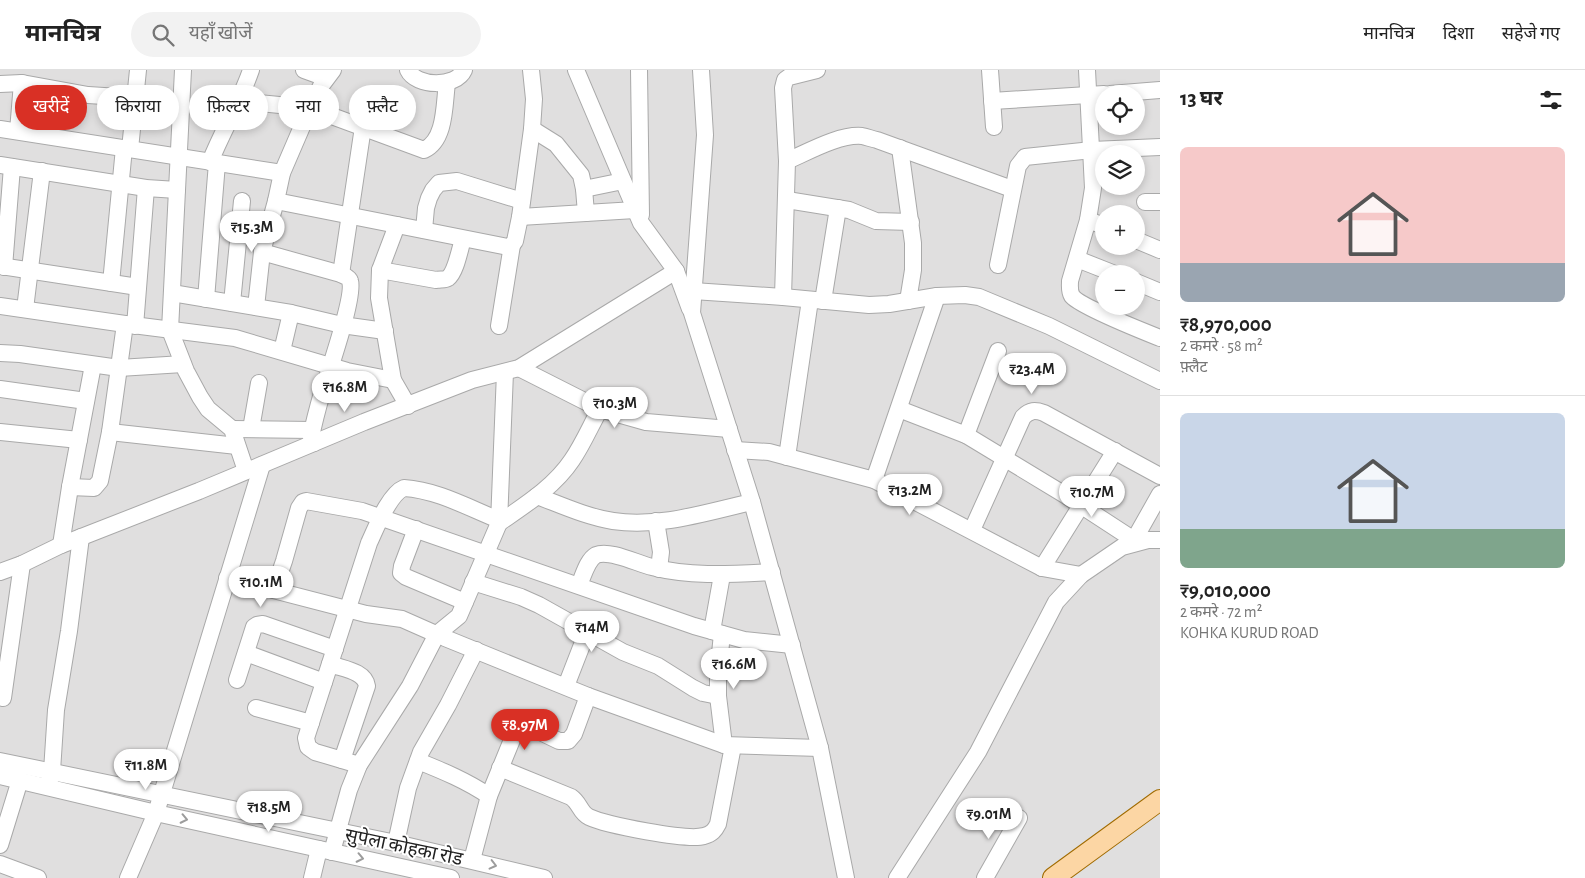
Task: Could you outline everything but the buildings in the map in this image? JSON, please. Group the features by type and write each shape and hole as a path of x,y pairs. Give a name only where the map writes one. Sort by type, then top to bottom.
{"main road":[{"path":"1053,878 1160,800"}],"street":[{"path":"136,85 138,70"},
{"path":"183,70 170,330 183,364 200,397 208,409 232,429 246,471"},
{"path":"246,85 251,70"},
{"path":"304,70 330,74 324,85"},
{"path":"408,70 410,75 420,80 447,82 456,78 464,70"},
{"path":"499,326 512,245 515,241 521,209 532,129 534,99 531,70"},
{"path":"576,70 638,217 676,272 692,313 752,502 792,645 820,748 846,878"},
{"path":"638,217 639,70"},
{"path":"692,313 705,135 701,70"},
{"path":"783,297 787,200 784,84 788,77 817,70"},
{"path":"990,70 994,127"},
{"path":"1087,70 1095,92"},
{"path":"370,130 415,148 424,150 430,147 440,130 447,82"},
{"path":"18,132 22,83"},
{"path":"0,84 22,83 97,96"},
{"path":"1145,91 1160,90"},
{"path":"992,100 1095,95"},
{"path":"1095,109 1092,150 1093,188 1088,220 1070,281 1070,290 1073,296 1084,304 1160,338"},
{"path":"0,129 282,173"},
{"path":"532,129 556,144 581,175 586,213"},
{"path":"110,282 121,183 130,130"},
{"path":"206,299 213,162 224,130"},
{"path":"256,307 262,252 282,173 301,130"},
{"path":"341,274 363,130"},
{"path":"787,160 832,142 861,136 900,148 1012,189"},
{"path":"998,265 1012,189 1018,166 1025,157 1092,150 1160,147"},
{"path":"900,148 913,244 913,270 908,301"},
{"path":"138,287 2,267 6,166 42,170 146,188 177,190"},
{"path":"25,309 42,170"},
{"path":"584,189 623,180"},
{"path":"424,230 426,208 433,190 439,183 457,181 521,209 638,217"},
{"path":"70,487 90,489 94,488 100,481 110,432 119,368 138,287 146,188"},
{"path":"787,200 849,210 876,221 889,223 911,222"},
{"path":"232,303 242,201"},
{"path":"276,201 502,247 512,245"},
{"path":"787,457 816,300 838,208"},
{"path":"1088,220 1095,223"},
{"path":"397,225 380,270 379,298 394,380 408,406"},
{"path":"380,270 436,280 444,279 449,277 455,266 463,239"},
{"path":"1145,244 1160,250"},
{"path":"262,252 341,274 349,279 350,289 342,325 332,366 323,390 313,437"},
{"path":"1077,259 1095,266"},
{"path":"3,698 11,568 61,545 246,471 313,437 408,406 472,380 512,370 676,272"},
{"path":"1145,286 1160,292"},
{"path":"693,291 869,305 889,304 938,296 964,295 979,298 1049,326 1160,381"},
{"path":"172,293 291,313 342,325 385,332"},
{"path":"874,480 938,296"},
{"path":"0,306 235,338 332,366 394,380"},
{"path":"282,351 291,313"},
{"path":"966,435 998,351"},
{"path":"0,353 20,354 119,368 183,364"},
{"path":"61,545 93,365"},
{"path":"512,370 600,408 646,422 729,429"},
{"path":"312,878 338,831 349,790 359,765 410,686 437,634 459,616 499,522 512,370"},
{"path":"251,429 259,383"},
{"path":"0,389 86,401"},
{"path":"499,522 537,496 556,480 572,460 600,408"},
{"path":"899,409 966,435 1081,505 1128,544"},
{"path":"972,530 1024,417 1033,410 1044,413 1160,476"},
{"path":"232,429 251,429 313,437"},
{"path":"0,432 79,440"},
{"path":"110,432 237,446"},
{"path":"735,450 769,452 874,480 1042,568 1081,575"},
{"path":"1042,568 1115,452"},
{"path":"128,878 156,813 262,464"},
{"path":"359,765 310,750 306,738 369,543 382,516 396,493 404,488 420,490 446,498 499,522"},
{"path":"1128,544 1160,494"},
{"path":"537,496 612,521 636,522 669,520 752,502"},
{"path":"274,590 299,508 306,500 362,510 382,516 486,554 717,632 744,640 792,645"},
{"path":"656,521 661,552 659,569"},
{"path":"416,529 401,573 406,577 465,602"},
{"path":"48,788 52,771 56,710 70,631 81,537"},
{"path":"897,878 978,752 1056,602 1081,575 1128,544 1160,540"},
{"path":"579,585 591,560 601,554 620,556 674,572 722,575 772,572"},
{"path":"500,768 571,797 583,812 590,817 626,827 696,838 711,833 718,824 729,745 718,696 717,632 722,575"},
{"path":"227,578 348,610 402,619 588,696 729,745 820,748"},
{"path":"473,582 521,597 539,605 623,652 658,666 692,688 718,696"},
{"path":"237,680 254,627 260,624 333,656 361,675 366,681 367,686 342,760"},
{"path":"566,686 587,632"},
{"path":"396,842 408,788 418,761 476,650"},
{"path":"246,653 324,682"},
{"path":"472,860 489,796 516,730 528,726 564,742 571,738 588,696"},
{"path":"256,708 311,722"},
{"name":"सुपेला कोहका रोड","path":"0,761 396,842 544,878"},
{"path":"418,761 457,777 489,796"},
{"path":"0,776 441,877"},
{"path":"0,845 20,780"},
{"path":"985,878 1019,818"},
{"path":"0,864 38,878"}],"shaded area":[{"path":"0,70 1160,70 1160,878 0,878"}]}
